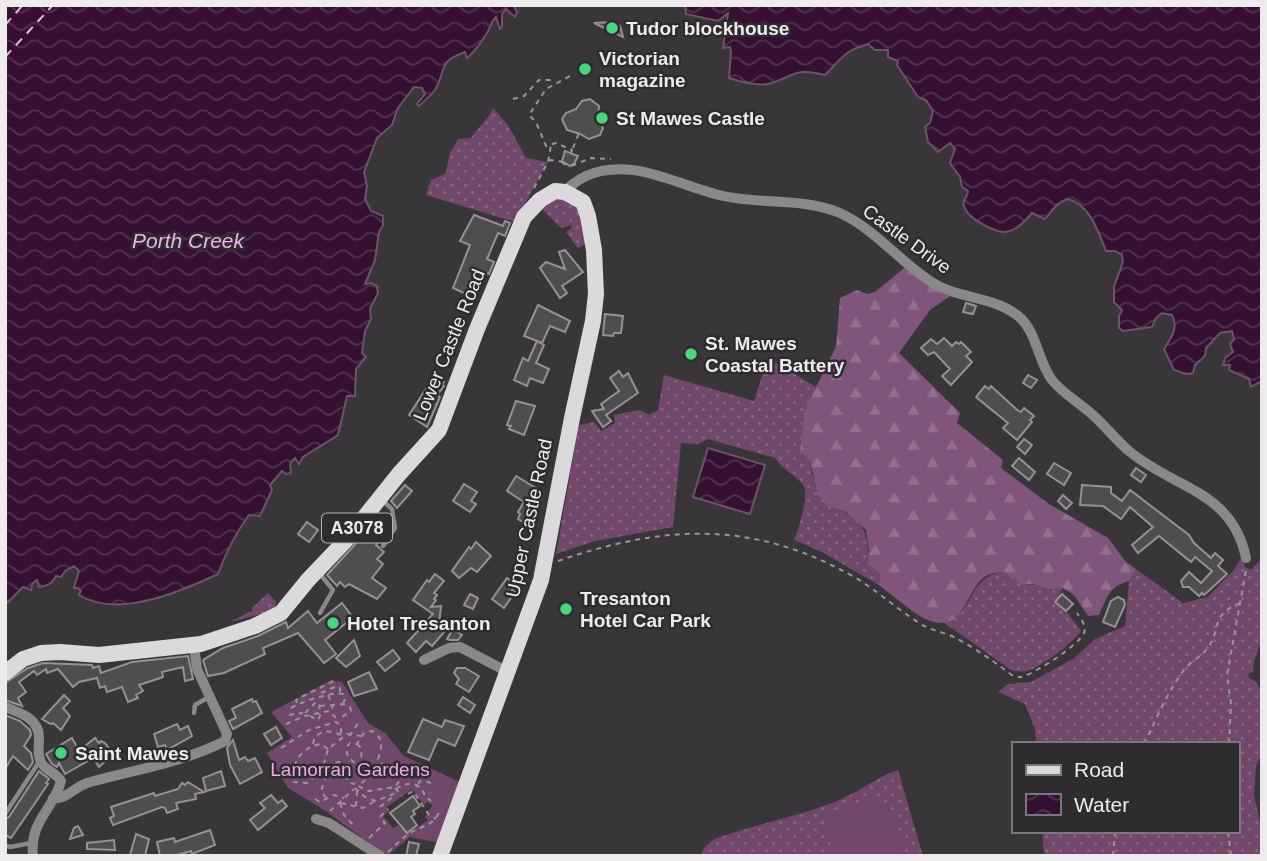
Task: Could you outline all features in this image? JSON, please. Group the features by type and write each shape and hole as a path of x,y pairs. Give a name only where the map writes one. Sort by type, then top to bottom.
{"main road":[{"name":"Lower Castle Road","path":"5,674 23,659 41,653 99,655 194,646 226,637 281,613 348,539 399,474 430,442 442,424 472,340 524,217 550,193 563,191"},
{"name":"Upper Castle Road","path":"440,856 537,594 592,330 595,304 594,250 588,216 583,202 563,191"}],"street":[{"name":"Castle Drive","path":"563,191 596,172 633,170 680,181 720,195 790,203 839,213 932,282 947,289 992,301 1018,316 1027,326 1043,364 1057,386 1096,417 1137,457 1192,488 1220,509 1238,532 1246,558"},
{"path":"53,798 60,799 85,784 187,756 225,741 227,734 195,662 194,646"},
{"path":"424,660 449,648 460,647 508,672"},
{"path":"5,707 29,718 37,726 40,761 61,781 41,816 33,843 33,856"},
{"path":"316,819 330,823 384,854"}],"lane":[{"path":"380,499 392,509 395,528 383,546"},
{"path":"318,570 333,590 320,613"},
{"path":"194,713 195,705 209,696"},
{"path":"5,814 40,761"},
{"path":"5,845 10,847 33,843"}],"path":[{"path":"572,75 554,83 539,97 529,115 536,121 546,146 556,143 572,150 579,133"},
{"path":"513,99 524,96 539,80 552,80 554,83"},
{"path":"551,144 548,162 551,159 563,162"},
{"path":"545,565 595,548 636,539 715,533 755,537 822,560 877,591 923,626 955,638 1013,676 1020,677 1046,664 1084,635 1084,625 1077,613"},
{"path":"1229,742 1231,704 1227,675 1242,602 1246,558"},
{"path":"1145,742 1164,702 1184,670 1207,649 1218,620 1226,608 1242,602"},
{"path":"297,704 296,700 334,681"},
{"path":"308,715 309,709 322,695 337,686 345,699 343,704"},
{"path":"318,689 322,695"},
{"path":"322,695 340,693"},
{"path":"328,695 333,706"},
{"path":"291,708 318,699"},
{"path":"318,699 318,719 323,732"},
{"path":"281,748 320,725 337,720 351,711 350,707 343,704 320,706"},
{"path":"286,724 308,715 329,711 333,706"},
{"path":"329,711 341,726 341,738 348,757 358,765 362,764"},
{"path":"289,715 298,712 318,719"},
{"path":"349,736 360,721"},
{"path":"313,745 314,739 330,730 341,738"},
{"path":"356,744 361,736 372,730 382,742 378,759 385,767"},
{"path":"328,749 321,744 313,745 300,755 292,772 294,782 307,783 318,775 325,766 328,749 347,733 361,736"},
{"path":"327,812 365,780 360,748 350,743 346,748"},
{"path":"326,798 321,791 326,777 337,762 341,762 349,783 357,787 369,791 396,789"},
{"path":"366,773 385,767 401,769 403,776 396,789 380,807"},
{"path":"418,785 424,780 432,785"},
{"path":"340,803 363,808 406,783 418,785 431,801"},
{"path":"357,787 365,797 376,801"},
{"path":"355,807 357,787"},
{"path":"396,789 402,796"},
{"path":"408,794 412,791 429,816 437,819"},
{"path":"316,799 320,802 334,795 344,799"},
{"path":"340,803 344,815 355,827"},
{"path":"369,838 385,823 380,817 388,809"},
{"path":"384,854 408,834 430,825 437,819 440,810"},
{"path":"362,832 374,841"},
{"path":"1113,856 1115,833"},
{"path":"1228,833 1231,856"}],"green space":[{"path":"493,108 508,125 526,158 548,162 515,222 426,195 431,180 445,174 450,153 458,139 471,138"},
{"path":"561,196 575,204 582,214 585,244 578,248 566,232 572,228 571,225 561,228 539,206"},
{"path":"909,264 956,292 930,310 899,353 960,413 957,423 1003,460 1001,468 1049,504 1108,538 1126,562 1136,569 1129,581 1117,586 1110,593 1099,615 1088,616 1074,595 1063,588 1048,589 1033,584 1020,584 1004,572 983,578 956,617 940,623 928,620 879,585 880,574 867,564 869,550 866,530 846,512 828,506 818,494 810,461 800,450 804,411 836,347 840,298 857,290 867,294 875,292"},
{"path":"768,358 816,387 804,411 800,450 810,461 812,474 828,505 848,514 861,526 867,542 867,564 880,574 879,585 820,551 794,540 803,512 805,490 801,482 775,458 708,439 698,444 681,443 673,527 595,541 556,554 579,425 594,422 601,431 615,423 614,415 639,410 649,415 658,410 664,375 754,401"},
{"path":"1242,557 1245,567 1251,570 1261,559 1261,642 1253,672 1249,673 1248,677 1256,682 1262,692 1262,753 1256,766 1254,795 1262,831 1262,856 1046,856 1042,833 1239,833 1239,742 1036,742 1035,729 1025,704 998,692 1008,684 1031,682 1073,659 1095,639 1125,626 1129,581 1136,569 1183,603 1208,597 1233,571"},
{"path":"1004,572 1020,584 1063,588 1055,602 1066,611 1081,631 1056,654 1027,671 1011,670 943,622 961,612 983,581"},
{"path":"268,593 276,602 275,607 262,614 229,622 252,611"},
{"name":"Lamorran Gardens","path":"331,680 342,682 368,723 385,733 404,756 462,783 439,843 410,837 387,856 327,812 288,788 267,753 292,737 271,712","holes":["412,789 424,805 427,802 433,805 425,817 428,820 407,834 398,825 393,828 383,816 389,811 387,807"]},
{"path":"898,770 923,856 904,856 887,804 825,817 835,856 700,856 714,839 835,802"},
{"path":"877,796 887,804 904,856 835,856 824,817"}],"water":[{"name":"Porth Creek","path":"5,5 513,5 517,12 515,17 506,9 502,14 500,29 496,17 467,58 465,52 450,59 435,90 419,106 417,104 425,94 422,88 414,87 398,108 392,125 377,138 364,172 367,186 365,199 371,211 383,216 375,260 365,284 377,286 378,293 370,309 371,319 365,331 362,353 366,357 356,369 355,396 347,396 338,435 303,457 299,464 295,458 290,463 291,473 282,471 270,485 272,490 260,516 249,515 239,529 218,574 148,600 130,604 94,602 79,595 81,591 74,588 79,571 74,566 61,577 56,576 47,585 39,587 37,580 32,584 31,590 23,587 5,605"},
{"path":"685,5 1262,5 1262,381 1251,387 1249,379 1229,370 1230,365 1223,365 1225,358 1233,352 1230,344 1234,339 1232,331 1220,333 1206,348 1205,356 1195,365 1193,373 1186,374 1174,370 1164,349 1174,328 1172,315 1162,313 1152,327 1123,331 1119,328 1122,310 1114,302 1114,287 1123,262 1122,255 1115,251 1106,251 1092,219 1082,206 1075,202 1067,199 1063,201 1045,219 1032,213 1017,228 1005,232 986,226 972,217 964,206 968,191 962,187 960,177 950,163 955,149 950,143 938,152 928,142 925,127 930,123 933,111 926,100 918,97 897,65 898,61 888,57 888,50 875,50 868,44 854,49 825,75 803,72 767,84 745,82 729,78 731,51 730,47 723,48 728,13 718,21 686,14"},
{"path":"708,448 765,465 750,514 693,497"}],"building":[{"name":"Tudor blockhouse","path":"612,22 620,26 623,37 594,23"},
{"name":"St Mawes Castle","path":"590,99 599,106 598,116 603,128 600,135 589,139 567,130 562,119 582,101"},
{"path":"565,151 578,156 570,166 562,161"},
{"path":"474,215 503,226 505,221 510,223 505,236 498,233 487,259 494,262 489,274 481,271 476,283 472,281 466,294 453,288 470,245 460,241"},
{"path":"565,250 583,272 562,286 567,293 560,298 540,268 546,262 565,269 559,252"},
{"path":"966,303 976,306 973,314 963,312"},
{"path":"538,305 570,321 565,332 550,326 542,343 524,336"},
{"path":"605,314 623,316 621,333 603,335"},
{"path":"944,338 952,346 961,342 971,352 966,356 972,362 951,385 942,376 950,369 934,352 928,355 921,348 931,339 937,344"},
{"path":"537,341 544,345 536,363 549,369 543,383 530,378 527,386 514,380 523,358 528,361"},
{"path":"619,371 623,377 628,373 638,393 606,415 611,421 603,427 592,411 604,409 601,404 619,391 610,378"},
{"path":"435,375 444,382 444,386 437,395 440,397 427,427 409,415"},
{"path":"1028,375 1037,380 1031,388 1023,383"},
{"path":"985,386 989,389 991,386 1016,409 1021,412 1024,408 1034,416 1017,440 1003,428 1008,423 976,397"},
{"path":"516,401 535,406 524,435 509,429 511,426 507,425"},
{"path":"1024,439 1032,445 1025,454 1017,447"},
{"path":"1019,458 1035,472 1029,480 1012,466"},
{"path":"1054,463 1071,473 1064,485 1047,474"},
{"path":"1136,468 1146,475 1141,482 1131,475"},
{"path":"516,476 536,488 533,493 538,497 525,523 518,519 518,512 524,502 507,491"},
{"path":"464,484 477,492 471,501 476,504 470,512 453,501"},
{"path":"405,485 412,491 397,508 391,501"},
{"path":"1082,485 1111,487 1111,493 1122,501 1130,490 1189,535 1211,558 1215,553 1223,560 1218,566 1227,574 1204,595 1202,593 1199,596 1189,587 1183,587 1181,581 1189,572 1201,583 1212,571 1195,557 1191,562 1159,536 1138,553 1132,545 1153,527 1130,507 1121,519 1103,506 1080,505"},
{"path":"1063,495 1072,503 1066,509 1058,501"},
{"path":"381,516 390,527 376,545 384,552 377,559 383,564 372,578 386,588 377,599 349,584 345,587 340,582 337,586 327,575"},
{"path":"307,522 318,530 309,542 298,534"},
{"path":"476,542 491,556 477,572 471,568 459,578 452,571 469,547 471,549"},
{"path":"435,574 444,581 434,593 437,595 434,599 436,600 431,607 441,606 439,625 445,631 432,646 426,641 416,652 407,643 433,614 413,600 427,580 429,582"},
{"path":"507,578 516,585 512,590 515,592 504,608 492,599"},
{"path":"470,594 478,598 473,609 464,605"},
{"path":"1062,594 1073,604 1066,611 1055,602"},
{"path":"1118,597 1124,600 1125,605 1115,627 1103,622 1111,601"},
{"path":"342,603 351,619 325,640 336,654 324,663 298,633 263,648 265,654 224,673 208,676 203,660 223,648 258,636 286,622 288,628 308,611 317,623"},
{"path":"453,629 462,635 458,640 447,639"},
{"path":"354,640 360,656 346,667 336,658"},
{"path":"393,650 400,659 385,671 377,662"},
{"path":"188,656 193,679 185,681 183,667 162,672 163,677 139,685 143,691 136,695 138,698 128,702 122,687 107,692 105,686 100,688 97,678 79,682 73,687 58,669 47,673 46,669 37,675 34,671 19,682 26,692 18,698 22,706 5,700 5,683 28,668 43,663 92,665 93,668 99,666 101,673 132,662"},
{"path":"457,668 465,668 479,676 469,692 456,684 459,679 454,673"},
{"path":"369,672 377,689 354,696 348,682"},
{"path":"64,695 70,701 63,708 70,716 61,730 42,719"},
{"path":"463,697 475,705 470,713 458,705"},
{"path":"252,699 262,713 233,729 229,721 236,718 232,709"},
{"path":"5,715 20,721 30,730 31,735 24,746 31,753 33,762 28,770 13,756 5,769"},
{"path":"423,719 442,727 445,720 464,726 455,746 438,739 429,760 408,752"},
{"path":"177,724 180,730 188,726 192,736 167,750 165,745 158,747 154,734"},
{"path":"276,727 282,738 271,745 264,734"},
{"path":"72,738 79,751 95,738 99,743 105,743 113,754 99,767 93,758 65,774 59,763 57,767 52,764 46,754"},
{"path":"233,740 239,760 245,757 248,761 255,758 262,772 240,784 230,765 227,748"},
{"path":"39,771 49,779 46,783 48,784 11,838 5,835 5,819 9,817"},
{"path":"221,771 225,786 206,791 203,778"},
{"path":"188,782 204,792 195,794 196,799 176,803 178,809 167,813 162,807 113,825 110,818 114,816 111,807 154,793 155,796 178,789 182,783 185,785"},
{"path":"271,795 278,803 282,800 287,806 258,830 250,820 265,808 260,803"},
{"path":"413,796 420,806 413,811 415,814 411,817 417,825 407,833 390,813"},
{"path":"78,826 83,835 70,839 74,828"},
{"path":"210,830 215,845 192,854 191,851 174,856 160,856 157,842 174,838 175,842"},
{"path":"136,834 149,839 145,856 130,855"},
{"path":"114,840 115,850 87,849 87,843"},
{"path":"409,842 419,844 416,856 406,856"}],"waterway":[{"path":"319,695 322,701"},
{"path":"343,785 345,782 342,774 346,767"},
{"path":"430,793 433,796"}],"ferry route":[{"path":"5,25 23,5"},
{"path":"5,57 53,5"}],"place":[{"name":"Tudor blockhouse","path":"612,28"},
{"name":"Victorian magazine","path":"585,69"},
{"name":"St Mawes Castle","path":"602,118"},
{"name":"St. Mawes Coastal Battery","path":"691,354"},
{"name":"Tresanton Hotel Car Park","path":"566,609"},
{"name":"Hotel Tresanton","path":"333,623"},
{"name":"Saint Mawes","path":"61,753"}]}
